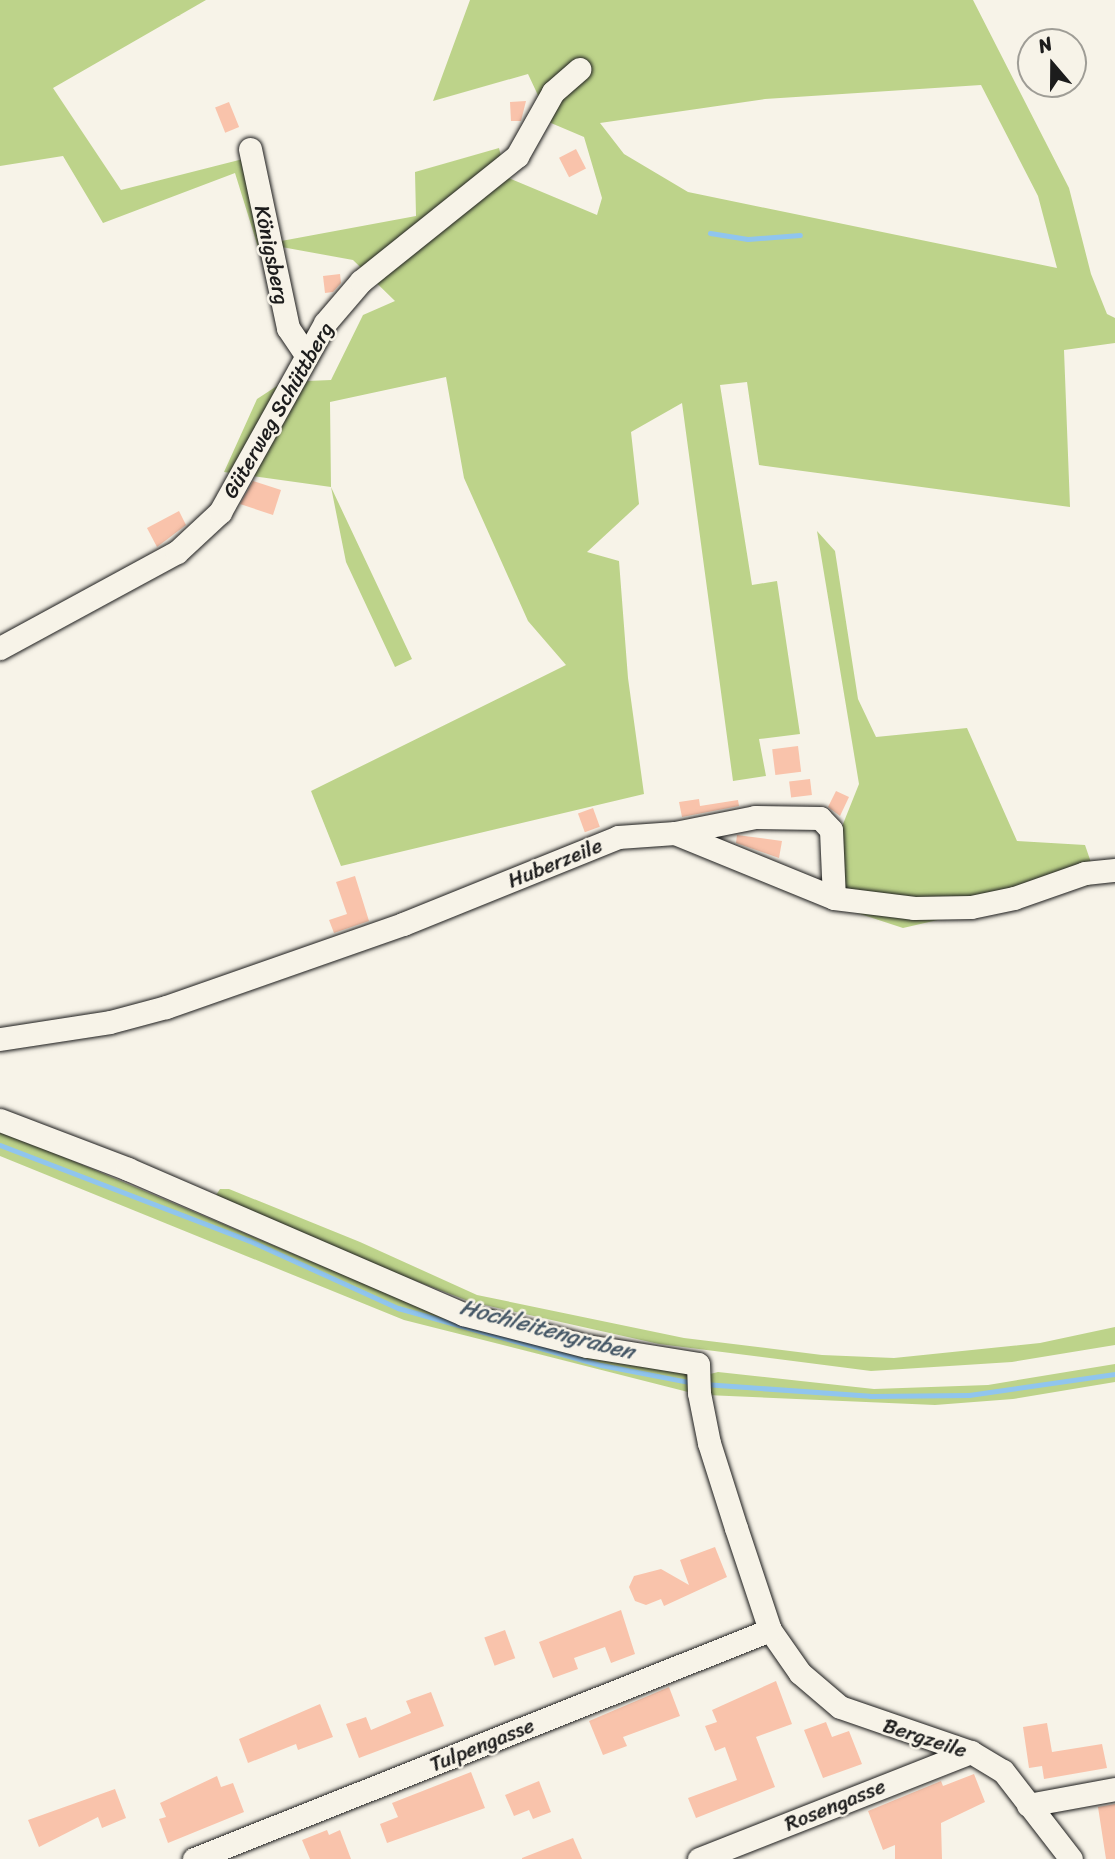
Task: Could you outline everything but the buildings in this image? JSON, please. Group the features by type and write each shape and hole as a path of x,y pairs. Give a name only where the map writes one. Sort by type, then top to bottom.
{"street":[{"name":"Güterweg Schüttberg","path":"0,648 177,552 220,512 325,323 361,281 517,156 553,92 579,69"},
{"name":"Königsberg","path":"250,149 288,328 306,355"},
{"path":"675,833 755,817 820,818 831,830 834,898"},
{"name":"Huberzeile","path":"0,1039 110,1022 166,1007 403,924 618,837 675,833 834,898 914,908 971,907 1014,898 1085,873 1115,870"},
{"name":"Bergzeile","path":"0,1120 128,1169 463,1314 587,1346 698,1364 697,1383 709,1443 770,1630 800,1673 840,1707 971,1752 1003,1771 1072,1859"},
{"name":"Tulpengasse","path":"194,1859 770,1630"},
{"name":"Rosengasse","path":"699,1859 971,1752"},
{"path":"1028,1805 1115,1789"}],"green space":[{"path":"0,0 206,0 53,88 121,190 243,159 265,244 271,289 235,173 103,223 63,156 0,166"},
{"path":"470,0 973,0 1017,86 1017,98 1023,98 1069,188 1091,274 1107,314 1115,318 1115,343 1064,350 1070,507 759,465 747,382 720,385 752,585 777,581 800,734 759,739 766,776 733,781 682,403 631,432 639,504 587,552 619,561 628,678 644,794 341,866 311,791 566,665 528,621 464,478 446,377 330,402 331,487 224,472 257,399 283,382 331,380 363,315 395,301 353,260 265,244 416,216 415,172 499,148 506,177 597,215 602,198 584,137 551,123 528,74 433,101","holes":["981,85 1038,196 1057,268 688,192 624,154 600,123 765,99"]},
{"path":"331,487 412,659 395,667 346,562"},
{"path":"817,531 835,551 858,699 876,737 967,728 1017,841 1085,845 1098,883 903,928 845,909 839,834 859,784"},
{"path":"0,1130 403,1300 688,1373 692,1393 404,1320 0,1156"},
{"path":"220,1189 229,1189 360,1242 477,1295 684,1338 822,1355 894,1358 1040,1343 1115,1327 1115,1345 1012,1362 871,1371 659,1344 471,1302 337,1251 216,1195"},
{"path":"1115,1364 1115,1382 1013,1399 935,1405 706,1395 710,1374 718,1372 874,1389 988,1385"}],"waterway":[{"path":"710,233 748,239 800,235"},
{"name":"Hochleitengraben","path":"0,1145 248,1240 398,1308 601,1365 694,1383"},
{"name":"Hochleitengraben","path":"704,1384 870,1396 969,1395 1115,1374"}]}
